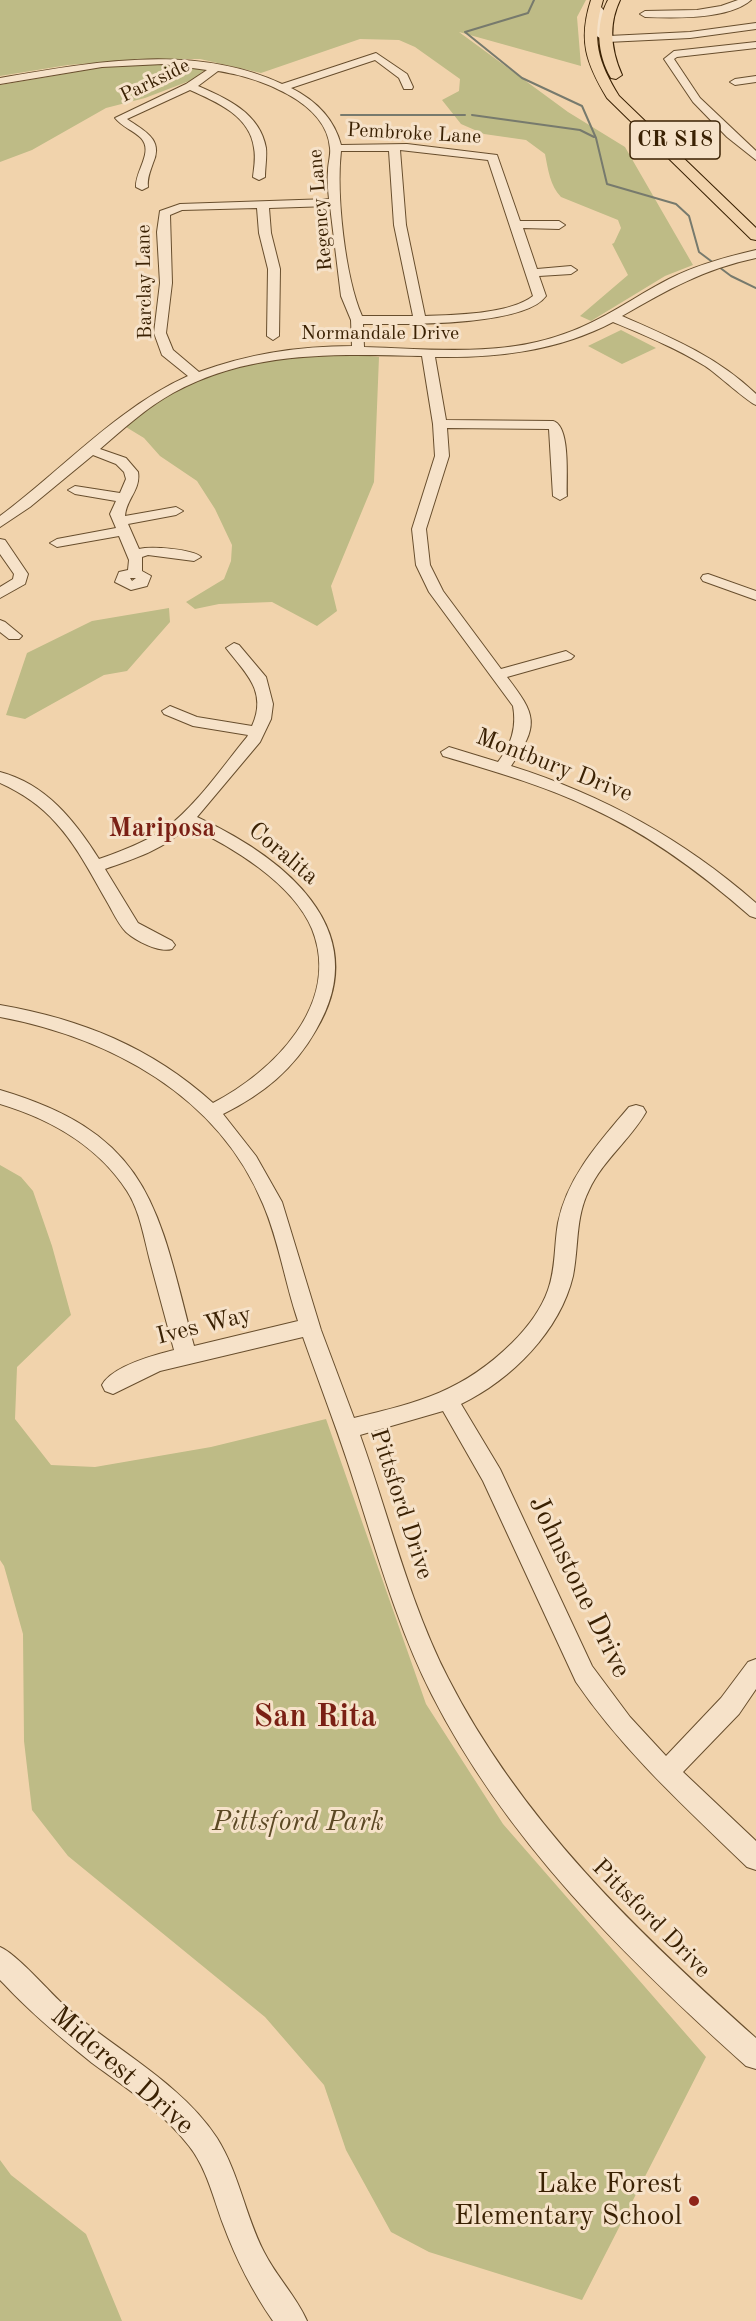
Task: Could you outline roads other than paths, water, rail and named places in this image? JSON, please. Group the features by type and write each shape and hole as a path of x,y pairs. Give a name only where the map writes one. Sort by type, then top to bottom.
{"main road":[{"name":"CR S18","path":"614,0 606,23 605,36 613,68 631,97 756,218"},
{"path":"596,3 589,33 598,73 614,98 756,236"}],"street":[{"path":"703,0 741,28"},
{"path":"645,14 685,14 716,10 746,0"},
{"name":"CR S18","path":"596,3 600,12 596,28 598,34 605,36"},
{"path":"595,63 599,56 596,41 605,36 690,35 756,26"},
{"path":"690,35 707,52"},
{"path":"756,45 671,56 669,59 680,82 756,157"},
{"path":"284,87 376,56 403,76 408,87"},
{"name":"Regency Lane","path":"0,81 120,62 164,61 218,67 256,76 284,87 299,96 322,116 331,129 336,148 333,174 335,202 347,296 357,320 358,351"},
{"name":"Parkside","path":"142,187 141,177 152,156 151,144 140,130 120,118 190,86 218,67"},
{"path":"735,82 756,79"},
{"path":"190,86 227,104 252,126 260,149 258,177"},
{"path":"394,147 400,225 420,320"},
{"name":"Pembroke Lane","path":"336,148 394,147 491,156 494,158 516,224"},
{"path":"273,336 274,269 265,233 263,205 335,202"},
{"name":"Barclay Lane","path":"197,377 167,352 160,333 166,283 163,217 169,210 180,207 263,205"},
{"path":"357,320 479,317 537,301 540,296 516,224 559,225"},
{"name":"Normandale Drive","path":"0,523 156,397 197,377 229,366 269,357 317,351 489,353 529,347 576,334 613,317 670,283 698,271 756,254"},
{"path":"531,273 571,270"},
{"path":"613,317 674,343 705,360 725,373 756,401"},
{"path":"428,354 440,424 442,456 420,529 423,565 436,592 500,674 521,706 524,720 520,739 501,769"},
{"path":"440,424 553,425 558,435 560,496"},
{"path":"90,450 119,460 130,470 132,485 118,510 120,526 134,554 137,566 135,573 144,576 144,581 135,585 124,584 106,591"},
{"path":"75,490 125,498"},
{"path":"57,543 176,511"},
{"path":"0,543 21,574 20,581 0,594"},
{"path":"134,554 148,551 194,557"},
{"path":"708,578 756,596"},
{"path":"0,625 14,636"},
{"path":"96,866 151,845 186,819 258,732 266,704 263,692 258,677 234,648"},
{"path":"500,674 567,656"},
{"path":"170,711 193,721 258,732"},
{"name":"Montbury Drive","path":"449,752 580,797 654,834 702,866 756,912"},
{"path":"0,777 26,788 46,802 81,842 132,927 166,945"},
{"name":"Coralita","path":"186,819 236,844 303,901 321,932 329,963 326,992 318,1012 287,1058 268,1077 211,1112"},
{"name":"Pittsford Drive","path":"0,1011 37,1017 80,1029 127,1049 170,1076 211,1112 251,1161 276,1210 310,1327 348,1429 398,1584 438,1684 459,1724 526,1823 608,1916 661,1970 756,2056"},
{"path":"0,1097 48,1114 79,1132 101,1149 134,1187 152,1230 186,1356"},
{"path":"348,1429 448,1401 472,1390 493,1376 538,1328 554,1304 562,1279 568,1221 580,1186 600,1154 636,1112"},
{"name":"Ives Way","path":"113,1385 139,1370 186,1356 310,1327"},
{"name":"Johnstone Drive","path":"448,1401 492,1476 584,1674 621,1726 756,1858"},
{"path":"667,1772 730,1706 756,1670"},
{"name":"Midcrest Drive","path":"0,1960 67,2026 158,2095 206,2146 223,2180 238,2227 256,2267 276,2302 291,2321"}],"waterway":[{"path":"534,0 528,13 465,32 522,78 582,106 596,138 607,184 676,204 689,216 699,252 731,276 756,288"},
{"path":"341,115 465,115"},
{"path":"472,115 580,130 594,137"}],"place":[{"name":"Lake Forest Elementary School","path":"694,2201"}],"district":[{"name":"Mariposa","path":"162,829"},
{"name":"San Rita","path":"315,1718"}],"park label":[{"name":"Pittsford Park","path":"298,1823"}]}
